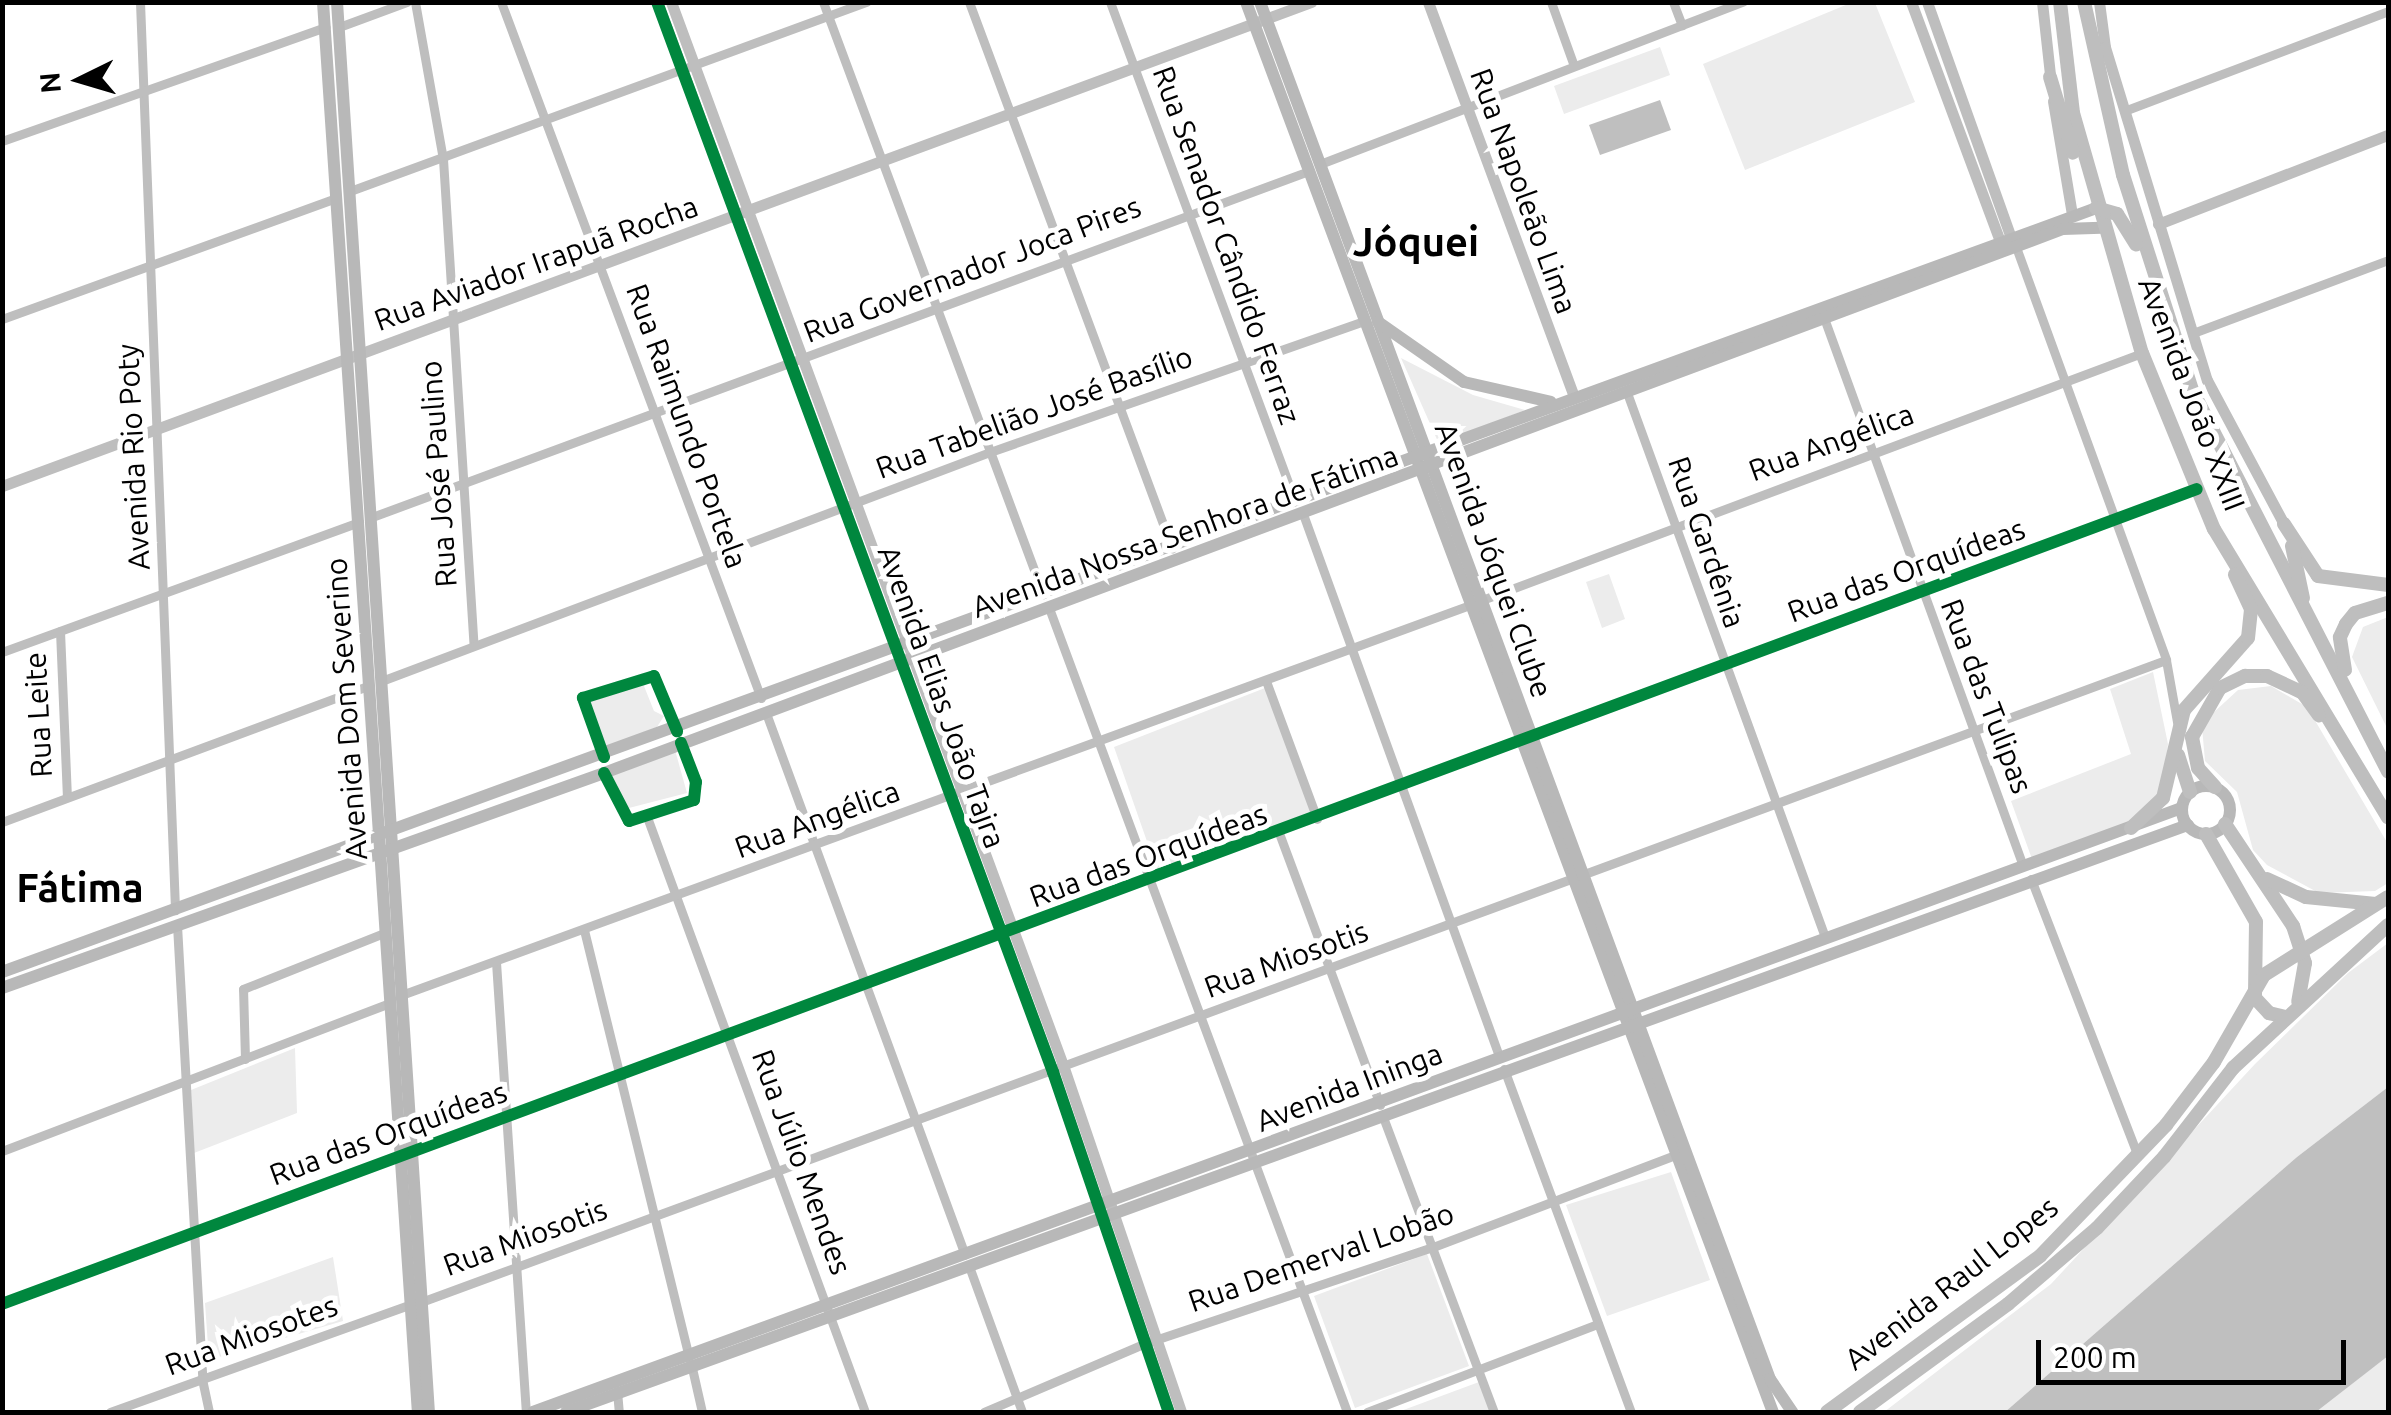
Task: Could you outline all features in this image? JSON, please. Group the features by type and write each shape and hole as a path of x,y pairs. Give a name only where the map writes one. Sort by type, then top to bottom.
{"main road":[{"name":"Avenida Dom Severino","path":"324,2 332,27 350,191 365,519 368,686 404,994 406,1153"},
{"name":"Avenida Dom Severino","path":"338,2 332,27 337,198 356,357"},
{"name":"Avenida Jóquei Clube","path":"1246,2 1260,22 1524,737 1770,1379 1792,1412"},
{"name":"Avenida Jóquei Clube","path":"1260,2 1260,22"},
{"name":"Avenida João XXIII","path":"2060,2 2073,113 2096,208 2142,353 2214,528 2361,772"},
{"name":"Avenida João XXIII","path":"2084,2 2098,82 2149,266 2192,390 2386,763"},
{"path":"2050,78 2078,168 2090,185"},
{"path":"2096,208 2118,214 2149,266"},
{"name":"Avenida Nossa Senhora de Fátima","path":"2,972 176,917 387,842 604,758 679,737 764,706 1824,318 2072,214 2096,208"},
{"name":"Avenida Nossa Senhora de Fátima","path":"1425,463 1558,402 2008,240 2073,226 2102,228"},
{"path":"1372,322 1464,382 1520,400 1558,402"},
{"name":"Avenida Nossa Senhora de Fátima","path":"1046,602 1172,548 1300,509"},
{"name":"Avenida Dom Severino","path":"365,519 384,680 386,932 406,1153 418,1412"},
{"path":"2284,524 2304,609"},
{"path":"2284,524 2318,576 2388,586"},
{"path":"2132,828 2163,798 2177,749 2177,728 2194,697 2238,653 2253,624 2214,528"},
{"path":"2358,708 2340,638 2354,613 2388,602"},
{"path":"2206,834 2225,824 2230,803 2192,754 2196,723 2220,688 2244,676 2284,680 2302,692 2361,772 2388,818"},
{"name":"Avenida Nossa Senhora de Fátima","path":"387,842 604,773 679,737"},
{"path":"2177,749 2190,792 2182,808 2188,825 2206,834 2256,922 2252,989 2265,1010 2291,1012 2304,977 2300,946 2265,878 2225,824"},
{"path":"2190,792 2215,787"},
{"name":"Avenida Ininga","path":"1630,1017 1825,936 2182,808"},
{"name":"Avenida Ininga","path":"530,1412 616,1389 690,1363 1381,1111 1501,1062 2188,825"},
{"path":"2265,878 2306,897 2382,900"},
{"name":"Avenida Raul Lopes","path":"1827,1412 2040,1256 2138,1156 2214,1062 2252,989 2300,946 2382,900"},
{"name":"Avenida Nossa Senhora de Fátima","path":"2,988 176,917"},
{"name":"Avenida Raul Lopes","path":"1860,1412 2008,1304 2097,1228 2291,1012 2388,925"},
{"name":"Avenida Jóquei Clube","path":"1630,1017 1675,1156 1773,1412"},
{"name":"Avenida Dom Severino","path":"415,1303 429,1412"},
{"name":"Avenida Ininga","path":"566,1412 616,1389"}],"street":[{"name":"Avenida Rio Poty","path":"140,2 184,1082 202,1379 210,1412"},
{"path":"2,141 406,2"},
{"name":"Rua José Paulino","path":"415,2 444,159 474,645"},
{"name":"Rua Raimundo Portela","path":"502,2 1022,1412"},
{"name":"Avenida Elias João Tajra","path":"656,2 681,72 742,213"},
{"name":"Avenida Elias João Tajra","path":"671,2 742,213 1181,1412"},
{"path":"823,2 886,160 1096,744 1347,1412"},
{"path":"350,191 866,2"},
{"path":"969,2 1172,548"},
{"name":"Rua Senador Cândido Ferraz","path":"1110,2 1631,1412"},
{"name":"Rua Aviador Irapuã Rocha","path":"2,486 1012,117 1311,2"},
{"name":"Rua Napoleão Lima","path":"1428,2 1574,396"},
{"path":"1550,2 1573,63"},
{"path":"1673,2 1682,25"},
{"name":"Rua Governador Joca Pires","path":"2,652 796,362 1314,168 1464,104 1743,2"},
{"path":"1911,2 1952,93"},
{"path":"1926,2 1952,93 2166,660 2177,728"},
{"path":"2042,2 2072,214"},
{"name":"Avenida João XXIII","path":"2099,2 2124,112 2207,380 2284,524"},
{"path":"2124,112 2388,11"},
{"path":"1921,29 1934,24"},
{"path":"2158,224 2388,134"},
{"path":"2,319 337,198"},
{"path":"2193,333 2388,260"},
{"name":"Rua das Tulipas","path":"1824,318 2023,866"},
{"name":"Rua Tabelião José Basílio","path":"384,680 990,452 1372,322"},
{"name":"Rua Angélica","path":"404,994 958,796 2142,353"},
{"name":"Avenida Elias João Tajra","path":"796,362 822,457 850,505"},
{"name":"Rua Gardênia","path":"1626,390 1825,936"},
{"name":"Rua das Orquídeas","path":"2,1304 1280,833 1524,737 2197,489"},
{"name":"Rua Leite","path":"60,631 67,796"},
{"name":"Rua Miosotis","path":"415,1303 1330,971 1778,801 2166,660"},
{"path":"604,758 584,698 654,676 697,795 647,817 622,816 604,773"},
{"path":"1266,681 1317,819"},
{"path":"2,822 169,755 368,686"},
{"name":"Rua Júlio Mendes","path":"647,817 865,1412"},
{"path":"1280,833 1494,1412"},
{"path":"2031,879 2138,1156"},
{"path":"584,930 702,1412"},
{"path":"245,1059 244,989 386,932"},
{"path":"496,962 515,1268 530,1412"},
{"path":"2,1151 390,1003"},
{"name":"Rua Demerval Lobão","path":"984,1412 1152,1341 1432,1247 1675,1156"},
{"name":"Rua Miosotes","path":"110,1412 415,1303"},
{"path":"1367,1412 1598,1324"},
{"name":"Avenida Elias João Tajra","path":"1152,1341 1169,1412"},
{"path":"616,1389 620,1412"}],"shaded area":[{"path":"1853,2 1875,3 1915,102 1745,170 1703,64"},
{"path":"1660,47 1670,75 1564,114 1554,86"},
{"path":"1660,100 1671,130 1600,155 1589,125"},
{"path":"1401,358 1473,395 1525,410 1439,444"},
{"path":"1609,574 1625,619 1602,628 1586,582"},
{"path":"2388,617 2388,730 2352,657 2363,627"},
{"path":"2153,672 2168,744 2163,790 2132,821 2032,859 2011,801 2131,754 2110,689"},
{"path":"642,673 650,681 644,686 654,711 664,716 657,727 604,748 586,696 637,681"},
{"path":"2271,686 2307,707 2388,844 2388,883 2375,891 2319,893 2267,865 2253,850 2237,792 2205,761 2202,727 2213,713 2238,690"},
{"path":"1265,688 1312,815 1157,870 1114,747"},
{"path":"675,750 687,793 625,809 612,776"},
{"path":"2388,943 2388,1087 2297,1157 2005,1412 1884,1412 2051,1284 2255,1064 2348,973"},
{"path":"295,1048 297,1113 194,1153 191,1090"},
{"path":"2388,1087 2388,1356 2316,1412 2005,1412 2297,1157"},
{"path":"1671,1172 1710,1280 1607,1316 1566,1205"},
{"path":"1427,1254 1469,1366 1355,1408 1314,1296"},
{"path":"333,1257 343,1321 209,1360 205,1303"},
{"path":"2388,1356 2388,1412 2316,1412 2367,1372"},
{"path":"1479,1382 1490,1412 1398,1412"}],"cycle path":[{"path":"657,2 1053,1072 1169,1412"},
{"path":"2,1304 2197,489"},
{"path":"604,757 583,698 654,676 677,731"},
{"path":"604,773 629,821 694,800 696,782 681,743"}],"district":[{"name":"Jóquei","path":"1416,242"},
{"name":"Fátima","path":"80,888"}]}
